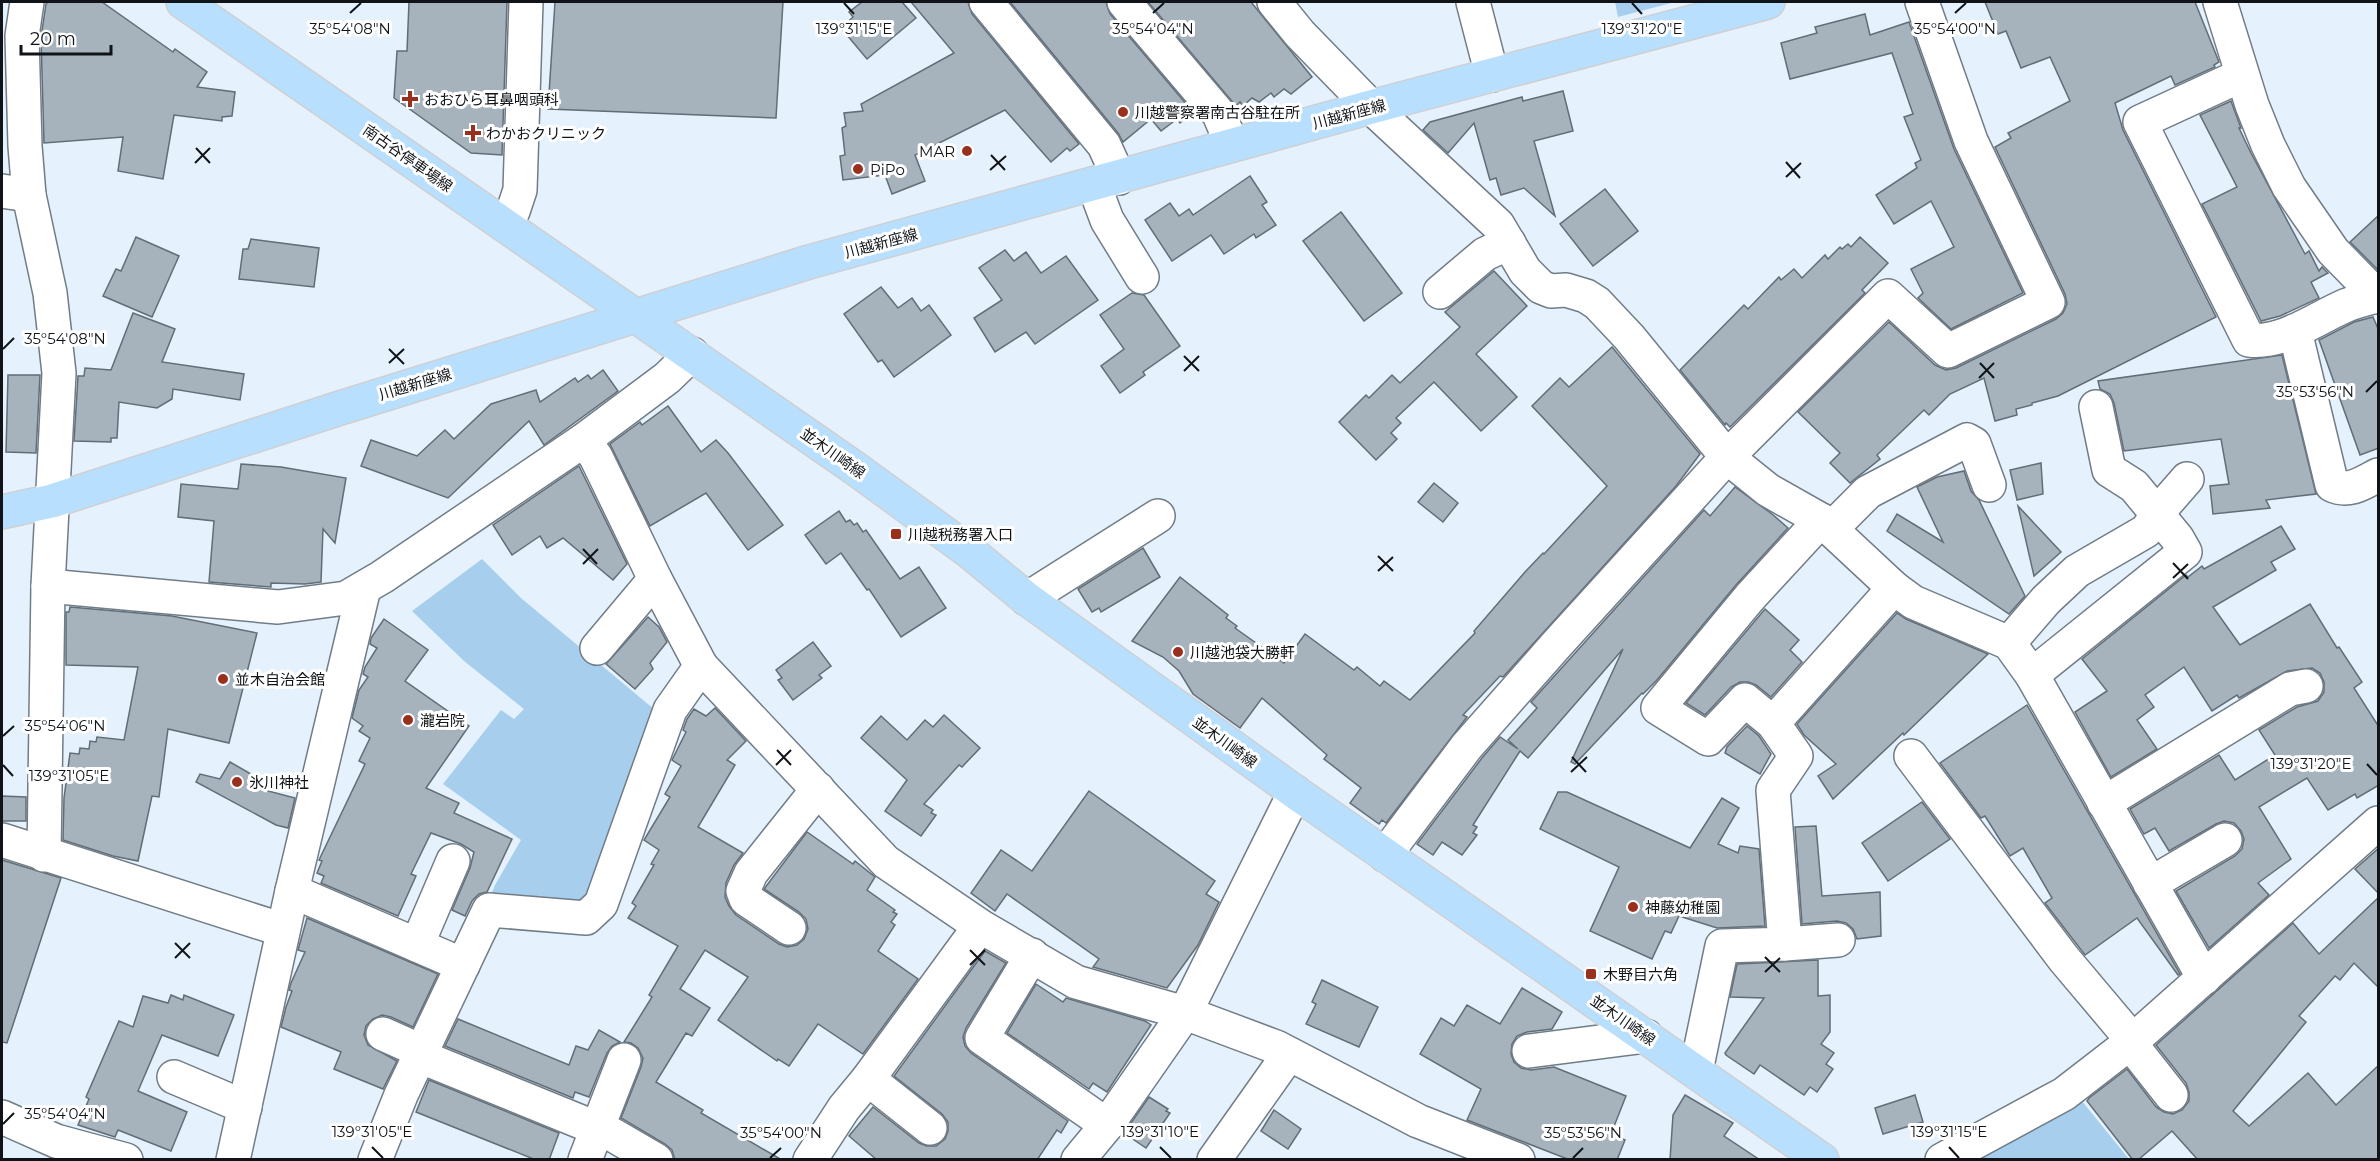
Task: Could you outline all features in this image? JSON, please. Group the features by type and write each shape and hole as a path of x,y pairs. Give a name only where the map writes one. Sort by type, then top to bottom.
{"main road":[{"name":"南古谷停車場線","path":"183,2 633,316"},
{"name":"川越新座線","path":"2,512 52,501 337,409 809,262 1371,107 1768,2"},
{"name":"並木川崎線","path":"633,316 692,354 885,490 1028,599 1295,792 1822,1160"}],"street":[{"path":"27,2 22,47 25,146 15,193 51,292 59,373 48,586 44,855"},
{"path":"504,224 513,211 520,190 526,2"},
{"path":"986,2 1104,146 1107,220 1142,277"},
{"path":"1124,2 1220,114 1232,145"},
{"path":"1274,2 1300,33 1371,107 1498,225 1525,271 1541,287 1551,291 1566,290 1586,296 1597,303 1629,337 1727,457 1768,490 1826,524 1894,588 1913,602 2009,643 2032,675 2204,978"},
{"path":"1473,2 1492,75"},
{"path":"1385,855 1467,746 1727,457 1888,296 1948,351 2048,302 1971,141 1922,2"},
{"path":"2220,2 2242,75 2268,145 2289,187 2333,251 2378,296 2348,305 2295,331 2259,341 2249,340 2140,122 2242,75"},
{"path":"1440,292 1485,254 1509,243"},
{"path":"2295,331 2332,485 2341,489 2354,487 2379,475"},
{"path":"48,586 278,607 336,600 364,588 584,440 667,378 692,354"},
{"path":"2032,675 2185,552 2177,538 2134,486 2109,470 2096,407"},
{"path":"584,440 596,457 655,579 701,666 886,862 980,926 1076,982 1185,1013 1276,1047 1418,1121 1518,1160"},
{"path":"1785,944 1773,790 1796,756 1773,723 1745,700 1708,739 1658,708 1750,597 1826,524 1868,492 1967,440 1974,444 1989,485"},
{"path":"2009,643 2046,600 2077,571 2146,531 2187,479"},
{"path":"1028,599 1158,516"},
{"path":"597,648 655,579"},
{"path":"233,1160 283,930 364,588"},
{"path":"1773,723 1894,588"},
{"path":"375,1160 420,1053 489,910 586,918 601,904 670,710 701,666"},
{"path":"2104,803 2290,689 2306,686"},
{"path":"1911,756 2064,958 2123,1029 2130,1043 2171,1095"},
{"path":"789,928 746,899 744,891 752,873 818,789"},
{"path":"1078,1160 1107,1125 1185,1013 1295,792"},
{"path":"1942,1160 2064,1094 2130,1043 2379,823"},
{"path":"2,840 283,930"},
{"path":"2150,884 2225,840"},
{"path":"417,945 453,861"},
{"path":"292,891 463,965"},
{"path":"810,1160 844,1108 868,1079 980,926"},
{"path":"1696,1071 1722,946 1838,940"},
{"path":"1032,955 982,1038 1107,1125"},
{"path":"383,1034 420,1053 613,1135 656,1160"},
{"path":"1529,1051 1646,1035"},
{"path":"1214,1160 1289,1054"},
{"path":"585,1160 624,1059"},
{"path":"174,1077 245,1107"},
{"path":"868,1079 930,1128"},
{"path":"2,1117 56,1141 69,1152 126,1160"}],"shaded area":[{"path":"1615,2 1675,2 1618,17"},
{"path":"482,559 521,598 655,710 584,914 488,903 495,885 521,840 443,784 501,710 514,719 524,709 464,661 412,611"},
{"path":"2077,1095 2129,1159 1983,1159 1977,1148"}],"building":[{"path":"48,2 102,2 173,52 175,49 207,72 197,87 235,92 232,116 222,117 222,121 174,115 163,179 118,171 123,137 44,143 41,37"},
{"path":"409,2 507,2 502,155 471,153 394,98 397,51 407,51"},
{"path":"555,2 783,2 776,118 548,109"},
{"path":"862,2 902,2 916,18 867,59 841,28 853,17 849,12"},
{"path":"911,2 968,2 972,14 1079,144 1070,151 1067,148 1051,162 1005,110 915,155 925,181 892,194 885,175 843,180 840,156 845,155 842,128 846,126 844,113 863,111 861,104 954,53"},
{"path":"1010,2 1106,2 1110,14 1193,112 1180,123 1177,119 1161,131 1151,119 1123,142"},
{"path":"1148,2 1251,2 1312,77 1291,94 1284,89 1274,97 1271,93 1259,102 1252,98 1243,106 1240,102 1236,106"},
{"path":"1985,2 2195,2 2219,62 2214,65 2215,67 2175,85 2171,76 2115,103 2123,130 2216,317 2058,396 2016,409 2017,415 1995,421 1984,378 1950,394 1929,415 1924,410 1877,455 1880,459 1850,483 1830,463 1840,453 1798,412 1889,322 1935,365 1946,370 1956,368 2056,319 2063,313 2067,304 2065,294 1995,147 2011,138 2008,133 2070,101 2050,57 2021,68 2006,31 1998,34"},
{"path":"1865,14 1870,35 1909,22 1954,149 2023,293 1951,329 1918,298 1923,293 1911,269 1954,247 1931,201 1894,224 1876,195 1917,168 1915,163 1921,160 1904,117 1913,114 1892,53 1790,79 1781,43 1817,33 1815,27"},
{"path":"1563,91 1573,131 1534,141 1555,216 1524,188 1501,195 1496,178 1490,180 1474,123 1448,153 1423,130 1430,122 1522,97 1523,101"},
{"path":"2231,101 2241,128 2239,128 2251,153 2305,254 2309,251 2319,271 2322,267 2328,273 2311,282 2319,298 2280,316 2261,321 2202,204 2237,187 2200,115"},
{"path":"1250,176 1267,202 1262,205 1276,225 1256,238 1254,234 1224,254 1211,235 1172,261 1145,220 1170,203 1179,216 1189,209 1193,215"},
{"path":"1605,189 1638,231 1593,266 1560,224"},
{"path":"1341,212 1402,293 1364,321 1303,241"},
{"path":"2379,215 2379,271 2350,242"},
{"path":"136,237 179,256 152,317 103,296 116,269 121,271"},
{"path":"1860,237 1888,263 1862,290 1865,293 1730,427 1726,423 1725,425 1680,370 1744,305 1748,309 1779,277 1781,280 1794,269 1802,278 1825,255 1828,259 1840,247 1842,249 1848,244 1851,247"},
{"path":"251,239 319,248 314,287 239,279 243,249 248,249"},
{"path":"1005,250 1014,261 1026,252 1041,273 1066,256 1098,300 1035,344 1026,332 995,352 974,318 1002,300 979,268"},
{"path":"1494,271 1527,306 1476,354 1517,397 1481,431 1434,382 1396,418 1401,423 1391,433 1397,439 1376,460 1339,422 1366,395 1369,398 1392,375 1400,383 1460,327 1445,312"},
{"path":"881,287 898,308 912,298 921,311 929,305 951,335 894,377 882,360 878,362 844,314"},
{"path":"1132,293 1144,295 1180,346 1143,372 1145,375 1120,393 1101,366 1124,349 1100,315"},
{"path":"133,313 175,329 162,362 244,374 240,400 173,389 172,399 157,408 119,402 117,438 111,438 111,442 74,441 78,376 84,376 85,368 111,370"},
{"path":"2373,317 2379,331 2379,448 2360,455 2319,340 2354,322"},
{"path":"1612,347 1700,454 1676,486 1503,677 1500,676 1463,715 1467,717 1386,823 1382,820 1379,824 1350,803 1361,788 1324,759 1327,755 1262,698 1240,728 1193,694 1179,671 1163,657 1132,641 1180,577 1228,615 1226,618 1237,626 1235,628 1284,663 1305,634 1354,670 1357,667 1380,686 1384,681 1410,700 1475,633 1474,631 1525,572 1607,486 1532,406 1560,378 1569,387"},
{"path":"2282,355 2316,494 2266,500 2270,508 2213,514 2210,486 2229,484 2221,439 2124,451 2114,403 2110,394 2100,389 2098,381"},
{"path":"603,370 618,391 544,445 529,421 448,498 361,466 371,440 417,456 445,430 454,439 491,404 536,390 540,402 575,378 578,382 588,375 591,379"},
{"path":"8,375 40,375 36,453 6,452"},
{"path":"668,406 701,452 716,440 783,525 748,550 706,493 650,526 610,444 640,422 642,425"},
{"path":"2041,463 2043,494 2017,500 2010,470"},
{"path":"241,464 281,467 346,478 335,543 323,529 321,582 271,583 271,587 209,582 214,521 178,517 181,484 238,489"},
{"path":"579,466 627,564 613,580 563,538 547,548 540,536 512,555 493,525"},
{"path":"1964,471 1971,491 1979,500 2025,596 2009,614 1887,531 1897,514 1943,542 1917,487 1937,477"},
{"path":"1434,483 1458,503 1443,522 1418,502"},
{"path":"1735,487 1788,528 1736,585 1657,680 1575,764 1571,762 1623,649 1528,758 1520,751 1473,825 1477,827 1473,833 1477,835 1462,855 1442,842 1433,855 1417,844 1500,737 1518,749 1508,740 1537,708 1531,702 1704,510 1710,516"},
{"path":"2018,506 2061,552 2034,576"},
{"path":"839,511 846,522 850,520 854,525 857,523 863,532 866,530 900,579 919,567 946,608 901,637 869,589 867,590 841,553 826,564 805,535"},
{"path":"2281,526 2295,549 2271,562 2276,570 2213,607 2240,645 2310,604 2337,648 2339,647 2362,682 2354,688 2379,727 2379,785 2357,798 2355,794 2328,810 2307,778 2259,807 2291,859 2258,883 2269,895 2209,948 2176,891 2235,856 2242,849 2244,839 2241,831 2234,823 2224,821 2169,851 2155,828 2144,834 2130,809 2219,755 2235,780 2275,755 2259,730 2297,707 2318,701 2324,692 2324,682 2320,673 2312,668 2287,671 2239,698 2237,695 2212,711 2184,667 2145,695 2154,707 2137,720 2157,749 2111,777 2075,712 2107,691 2082,659 2186,575 2188,577 2202,566 2204,569"},
{"path":"1143,548 1160,577 1101,612 1099,608 1092,612 1078,589"},
{"path":"70,607 172,616 257,633 229,743 168,729 159,797 152,796 138,861 113,856 63,840 64,798 70,753 79,754 80,748 89,749 90,741 96,742 97,737 124,740 138,667 66,665 66,612 69,612"},
{"path":"1765,609 1799,640 1790,650 1802,662 1771,697 1756,685 1740,682 1731,687 1705,715 1686,703"},
{"path":"1897,613 1988,654 1833,799 1818,776 1836,764 1804,735 1797,724"},
{"path":"648,617 659,627 667,642 650,663 653,669 635,689 606,664"},
{"path":"384,619 428,650 405,681 469,726 426,788 459,803 454,813 512,839 487,892 479,894 472,901 465,916 452,910 470,868 474,852 461,844 431,833 411,874 416,876 398,916 321,883 324,876 317,873 322,861 319,860 365,764 359,761 370,738 359,731 363,726 352,718 359,690 368,677 363,674 365,667 377,648 370,644 371,638"},
{"path":"813,642 831,666 819,675 822,678 793,700 778,680 782,678 776,670"},
{"path":"2027,705 2180,974 2178,975 2137,918 2085,955 2045,903 2052,898 2023,848 2010,856 1985,816 1981,818 1940,763"},
{"path":"715,708 746,741 727,760 735,765 698,827 743,853 734,865 726,883 725,897 729,906 736,915 779,944 787,947 797,945 804,939 808,929 806,919 764,889 807,832 853,864 855,861 875,877 867,890 895,910 893,912 897,914 891,922 895,925 878,951 918,979 863,1054 818,1024 789,1066 778,1059 777,1061 718,1020 748,977 705,950 680,989 710,1008 692,1036 686,1033 656,1082 703,1110 701,1113 782,1160 675,1160 672,1150 665,1144 621,1118 643,1058 638,1048 631,1043 624,1042 652,997 649,995 678,946 628,918 636,906 632,903 654,865 651,864 659,850 644,840 670,797 665,794 681,766 672,760 686,732 683,730 687,719 694,709 706,716"},
{"path":"944,715 980,748 962,767 959,765 924,804 933,810 931,813 936,815 921,836 885,811 907,780 861,738 881,716 907,740 925,720 933,727"},
{"path":"1747,726 1759,736 1771,754 1760,774 1725,753 1727,747"},
{"path":"230,762 258,778 253,787 295,798 288,828 276,825 196,782 200,774 220,779"},
{"path":"1089,791 1215,881 1206,894 1219,902 1198,945 1167,988 1093,967 1099,959 1007,894 995,911 971,893 1001,850 1032,871"},
{"path":"1558,792 1567,792 1690,848 1722,798 1739,808 1718,844 1738,853 1740,846 1759,849 1765,926 1717,928 1679,916 1671,933 1665,931 1652,959 1590,931 1619,867 1540,829"},
{"path":"2,796 26,797 26,821 2,821"},
{"path":"1922,802 1950,839 1888,881 1862,843"},
{"path":"1816,826 1822,896 1880,892 1881,936 1857,939 1853,929 1846,923 1837,921 1802,924 1795,827"},
{"path":"2379,848 2379,894 2355,869"},
{"path":"2,860 61,878 7,1043 2,1042"},
{"path":"2379,897 2379,988 2354,963 2340,980 2335,976 2299,1016 2306,1022 2233,1111 2249,1126 2308,1073 2336,1105 2379,1065 2379,1160 2198,1160 2172,1131 2138,1160 2133,1160 2087,1101 2089,1098 2127,1069 2156,1107 2173,1114 2182,1110 2189,1101 2186,1083 2156,1045 2293,923 2319,954"},
{"path":"307,918 438,974 413,1027 382,1015 373,1019 366,1026 364,1035 368,1045 397,1061 383,1089 334,1069 341,1052 281,1027 292,991 289,990 291,983 305,952 298,950"},
{"path":"985,951 1006,963 966,1028 963,1037 965,1046 971,1053 1068,1121 1061,1133 1057,1130 1037,1160 877,1160 849,1136 873,1107 919,1143 936,1146 945,1139 948,1122 942,1114 894,1076"},
{"path":"1818,960 1818,996 1830,995 1830,1032 1821,1044 1834,1053 1826,1064 1833,1069 1817,1092 1810,1087 1804,1095 1760,1065 1754,1074 1726,1055 1725,1053 1764,998 1730,997 1737,964"},
{"path":"1322,980 1378,1007 1359,1047 1306,1024 1316,1004 1312,1002"},
{"path":"1036,984 1063,1002 1066,998 1145,1021 1151,1025 1107,1092 1093,1083 1089,1089 1007,1033"},
{"path":"1522,988 1562,1012 1552,1029 1527,1032 1517,1036 1512,1044 1511,1054 1514,1062 1521,1068 1531,1070 1554,1067 1626,1096 1611,1134 1625,1140 1617,1160 1570,1160 1467,1120 1481,1089 1420,1054 1441,1018 1454,1026 1467,1005 1500,1024"},
{"path":"171,995 183,1000 184,995 234,1015 218,1056 162,1035 138,1091 187,1112 171,1151 118,1130 115,1137 78,1125 89,1099 86,1097 119,1021 133,1027 143,996 168,1003"},
{"path":"458,1019 569,1065 576,1046 588,1050 599,1030 620,1042 612,1046 607,1053 589,1097 575,1092 573,1098 445,1046"},
{"path":"429,1080 559,1133 549,1160 536,1160 416,1112"},
{"path":"1685,1095 1733,1123 1724,1136 1760,1160 1670,1160 1673,1115"},
{"path":"1915,1095 1923,1122 1883,1134 1875,1108"},
{"path":"1149,1097 1168,1109 1166,1111 1170,1113 1146,1148 1124,1133"},
{"path":"1274,1110 1301,1129 1288,1149 1261,1131"}],"place":[{"name":"おおひら耳鼻咽頭科","path":"410,99"},
{"name":"川越警察署南古谷駐在所","path":"1123,112"},
{"name":"わかおクリニック","path":"473,133"},
{"name":"MAR","path":"967,151"},
{"name":"PiPo","path":"858,169"},
{"name":"川越税務署入口","path":"896,534"},
{"name":"川越池袋大勝軒","path":"1178,652"},
{"name":"並木自治会館","path":"223,679"},
{"name":"瀧岩院","path":"408,720"},
{"name":"氷川神社","path":"237,782"},
{"name":"神藤幼稚園","path":"1633,907"},
{"name":"木野目六角","path":"1591,974"}]}
